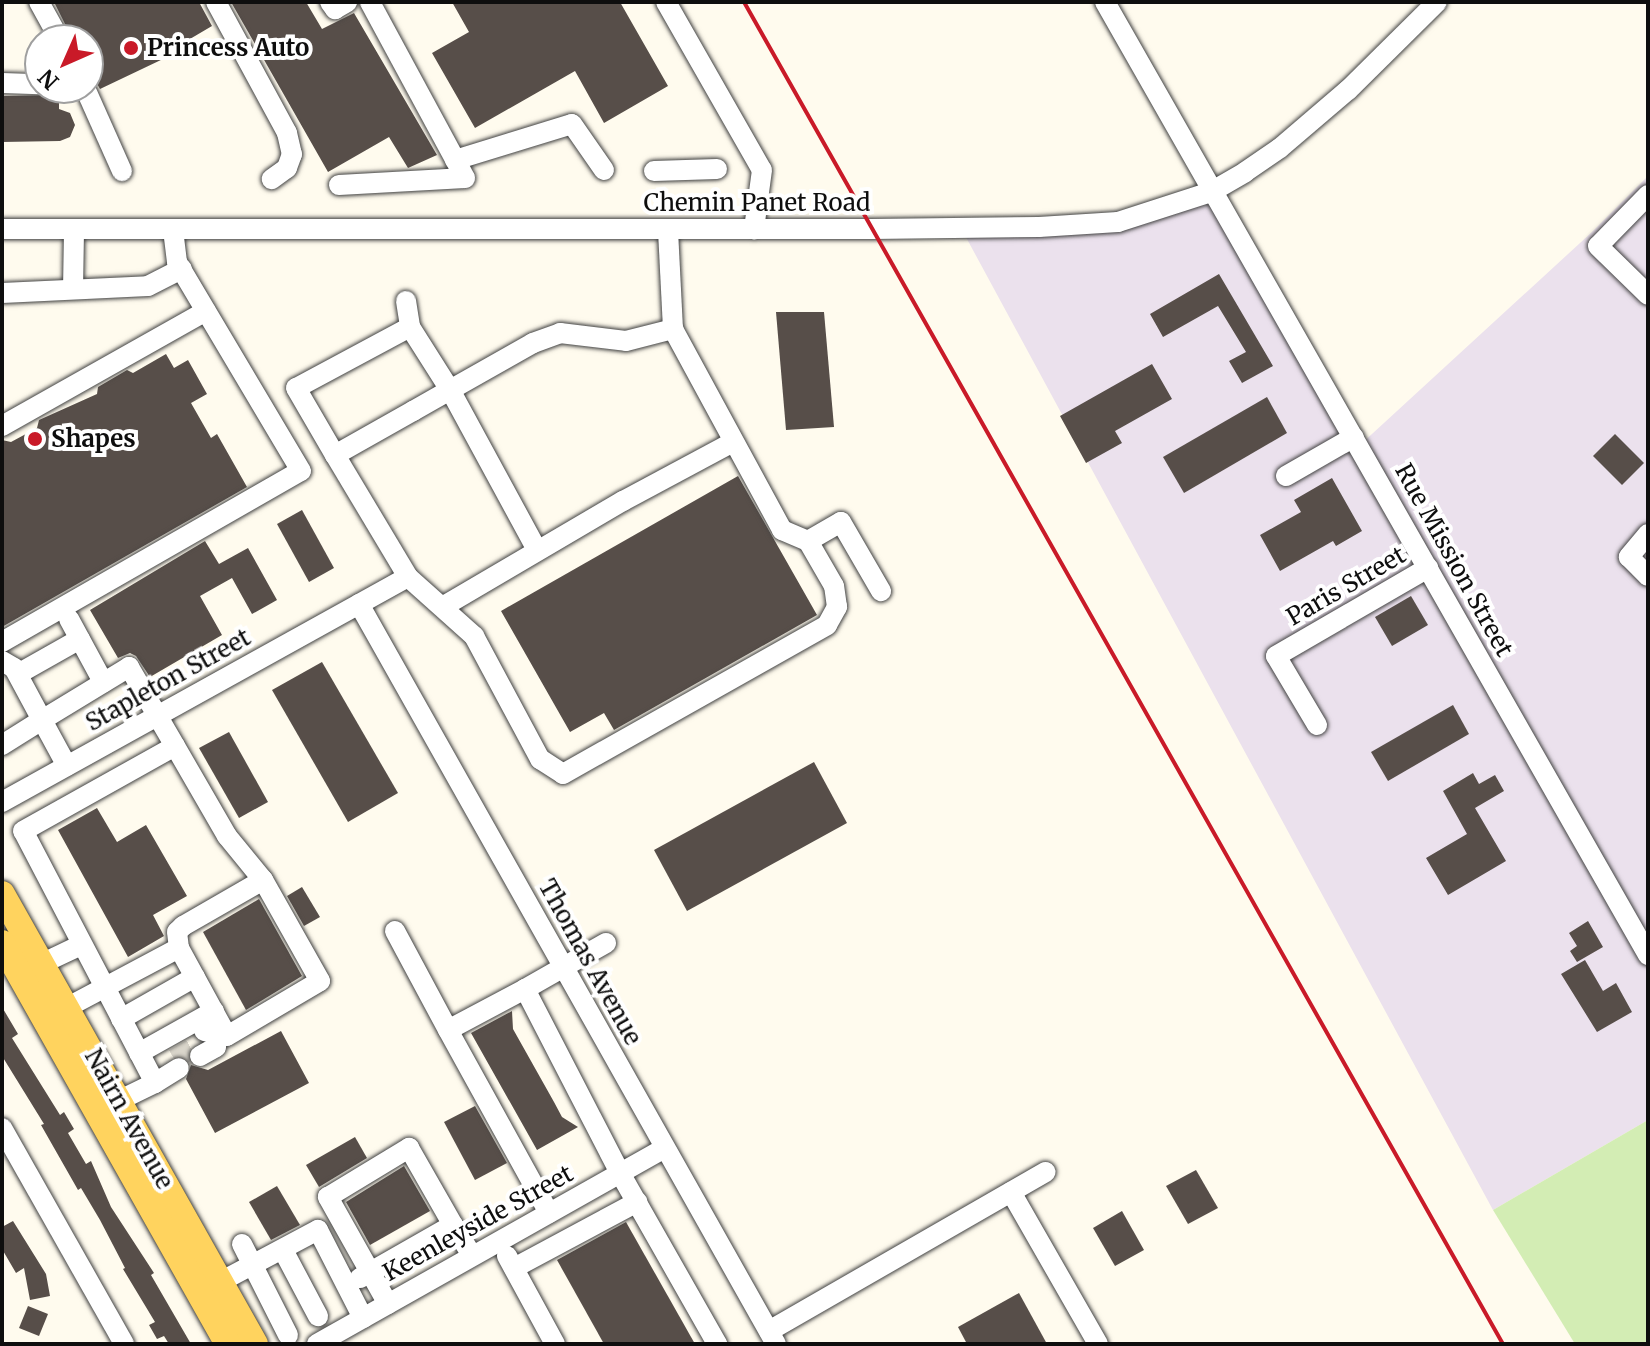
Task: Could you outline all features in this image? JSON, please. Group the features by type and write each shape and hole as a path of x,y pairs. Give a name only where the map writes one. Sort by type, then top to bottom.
{"main road":[{"name":"Nairn Avenue","path":"2,894 41,964 56,1014 152,1186 228,1344"},
{"name":"Nairn Avenue","path":"2,943 118,1101 152,1186 220,1282 255,1344"}],"street":[{"path":"39,2 51,24"},
{"path":"216,2 287,133 292,154 287,168 272,179"},
{"path":"330,2 335,9 347,2"},
{"path":"339,185 465,178 370,2"},
{"path":"666,2 762,170 754,229"},
{"name":"Rue Mission Street","path":"1105,2 1648,955"},
{"name":"Chemin Panet Road","path":"2,229 668,230 1078,226 1118,222 1211,192 1280,148 1348,90 1437,2"},
{"path":"2,83 24,84"},
{"path":"92,104 122,171"},
{"path":"455,160 572,124 604,170"},
{"path":"654,171 717,169"},
{"path":"1648,195 1598,246 1648,295"},
{"path":"73,289 74,229"},
{"path":"2,642 301,471 182,269 173,230"},
{"path":"410,327 296,388 408,577 474,636 540,759 563,774 827,625 837,607 834,586 808,541 782,530 673,329 668,230"},
{"path":"2,293 148,286 182,269"},
{"path":"406,301 410,327 450,390 537,550"},
{"path":"2,426 206,311"},
{"path":"335,455 533,343 560,333 626,341 673,329"},
{"path":"1286,476 1354,437"},
{"path":"444,606 537,550 733,442"},
{"path":"808,541 841,522 881,591"},
{"path":"1648,534 1629,557 1648,576"},
{"name":"Paris Street","path":"1317,725 1276,656 1428,568"},
{"name":"Stapleton Street","path":"10,798 408,577"},
{"name":"Thomas Avenue","path":"359,604 773,1338"},
{"path":"69,619 103,682"},
{"path":"25,670 80,639"},
{"path":"2,661 14,668 67,766"},
{"path":"2,745 129,667 227,836 263,880 320,981 227,1036 208,1030 195,1047"},
{"path":"147,1068 23,831 175,746"},
{"path":"10,798 33,825"},
{"path":"221,1032 214,1011 179,948 177,932 263,880"},
{"path":"395,931 549,1213"},
{"path":"448,1030 606,943"},
{"path":"41,964 81,945"},
{"path":"56,1014 179,948"},
{"path":"121,1019 195,977"},
{"path":"525,989 620,1173 717,1344"},
{"path":"118,1101 147,1068 214,1011"},
{"path":"147,1068 174,1059"},
{"path":"2,1128 115,1341"},
{"path":"388,1304 328,1197 409,1148 472,1256"},
{"name":"Keenleyside Street","path":"317,1344 665,1148"},
{"path":"773,1338 1046,1172"},
{"path":"1011,1192 1098,1344"},
{"path":"514,1268 637,1202"},
{"path":"346,1286 453,1225"},
{"path":"220,1282 318,1230 363,1318"},
{"path":"500,1241 555,1344"},
{"path":"242,1244 288,1335"},
{"path":"283,1250 318,1316"}],"shaded area":[{"path":"1648,176 1648,1120 1493,1210 961,228 1078,226 1211,192 1360,445 1592,232"}],"green space":[{"path":"1648,1120 1648,1344 1575,1344 1493,1210"}],"building":[{"name":"Princess Auto","path":"54,2 199,2 212,26 161,56 163,59 104,87 104,24 65,24"},
{"path":"231,2 306,2 322,29 354,13 437,155 408,168 389,137 328,172"},
{"path":"452,2 620,2 668,86 604,123 575,71 475,128 432,53 469,32"},
{"path":"2,96 24,96 24,104 59,104 59,109 70,113 75,125 70,137 60,141 2,142"},
{"path":"1219,274 1273,366 1242,383 1229,361 1246,352 1218,306 1163,337 1150,314"},
{"path":"776,312 824,312 834,427 786,430"},
{"path":"166,354 174,368 188,360 207,394 191,403 211,438 217,434 247,487 2,627 2,440 11,442 37,428 39,420 97,394 98,387 127,370 133,373"},
{"path":"1152,364 1172,399 1115,431 1122,443 1086,463 1060,416"},
{"path":"1267,397 1287,433 1184,493 1163,457"},
{"path":"1615,434 1644,463 1622,485 1593,456"},
{"path":"738,476 817,615 614,730 604,713 570,732 501,611"},
{"path":"1332,478 1362,531 1336,546 1333,541 1280,571 1260,535 1301,512 1294,500"},
{"path":"302,510 334,568 309,582 277,524"},
{"path":"205,541 219,564 248,548 277,600 252,614 232,578 200,596 222,635 150,677 136,656 130,653 118,658 90,610"},
{"path":"1411,596 1428,625 1392,646 1375,617"},
{"path":"322,662 398,793 348,822 272,690"},
{"path":"1453,705 1469,734 1388,781 1371,752"},
{"path":"229,732 268,802 239,818 199,748"},
{"path":"814,762 847,823 687,911 654,850"},
{"path":"1473,773 1479,784 1495,775 1504,791 1475,808 1506,861 1448,895 1426,858 1467,834 1443,791"},
{"path":"97,808 117,842 146,825 187,896 153,915 164,936 128,957 58,830"},
{"path":"302,887 320,917 304,926 287,896"},
{"path":"259,899 302,976 246,1010 203,932"},
{"path":"1588,921 1603,947 1577,962 1570,951 1577,946 1569,933"},
{"path":"1585,960 1603,991 1616,983 1632,1012 1597,1032 1561,974"},
{"path":"2,1007 18,1034 12,1038 60,1115 64,1112 74,1129 68,1133 86,1164 91,1161 111,1207 154,1273 151,1275 191,1344 169,1344 164,1336 157,1339 149,1325 155,1322 123,1269 100,1220 81,1188 78,1190 41,1125 44,1124 2,1056"},
{"path":"512,1011 513,1029 562,1117 578,1127 537,1150 471,1033"},
{"path":"281,1031 309,1083 215,1133 186,1079 191,1065 208,1070"},
{"path":"475,1106 507,1163 475,1180 444,1122"},
{"path":"355,1137 367,1158 319,1187 306,1165"},
{"path":"404,1166 430,1211 370,1245 346,1202"},
{"path":"1196,1170 1218,1208 1188,1224 1166,1186"},
{"path":"277,1186 300,1225 271,1240 249,1202"},
{"path":"1122,1211 1144,1250 1115,1266 1093,1228"},
{"path":"13,1221 46,1274 50,1296 30,1300 24,1268 16,1273 2,1249 2,1227"},
{"path":"626,1222 695,1344 604,1344 557,1260"},
{"path":"1019,1293 1047,1344 967,1344 958,1327"},
{"path":"28,1306 48,1314 39,1336 19,1328"}],"tunnel":[{"path":"174,1059 195,1047"}],"railway":[{"path":"744,2 1503,1344"}],"place":[{"name":"Princess Auto","path":"131,48"},
{"name":"Shapes","path":"35,439"}]}
